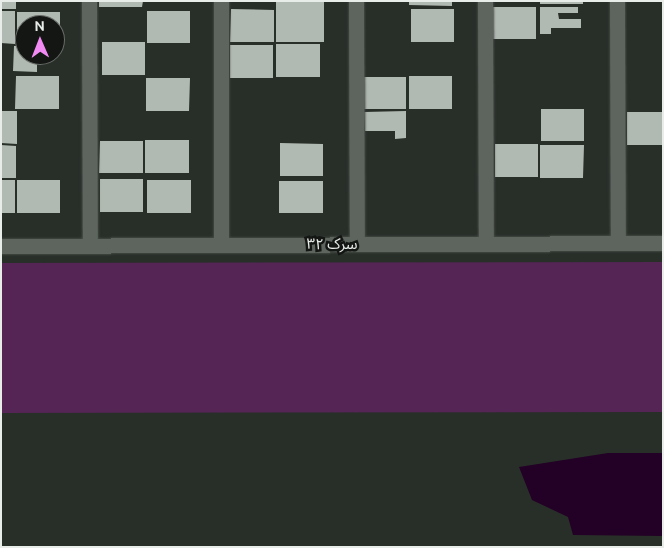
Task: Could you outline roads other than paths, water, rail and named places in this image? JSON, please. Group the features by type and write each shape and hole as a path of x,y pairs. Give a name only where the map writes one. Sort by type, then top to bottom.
{"street":[{"path":"89,1 90,245"},
{"path":"221,1 221,245"},
{"path":"356,1 357,244"},
{"path":"485,1 486,244"},
{"path":"617,1 618,243"},
{"name":"سرک ۳۲","path":"1,246 663,243"}]}
